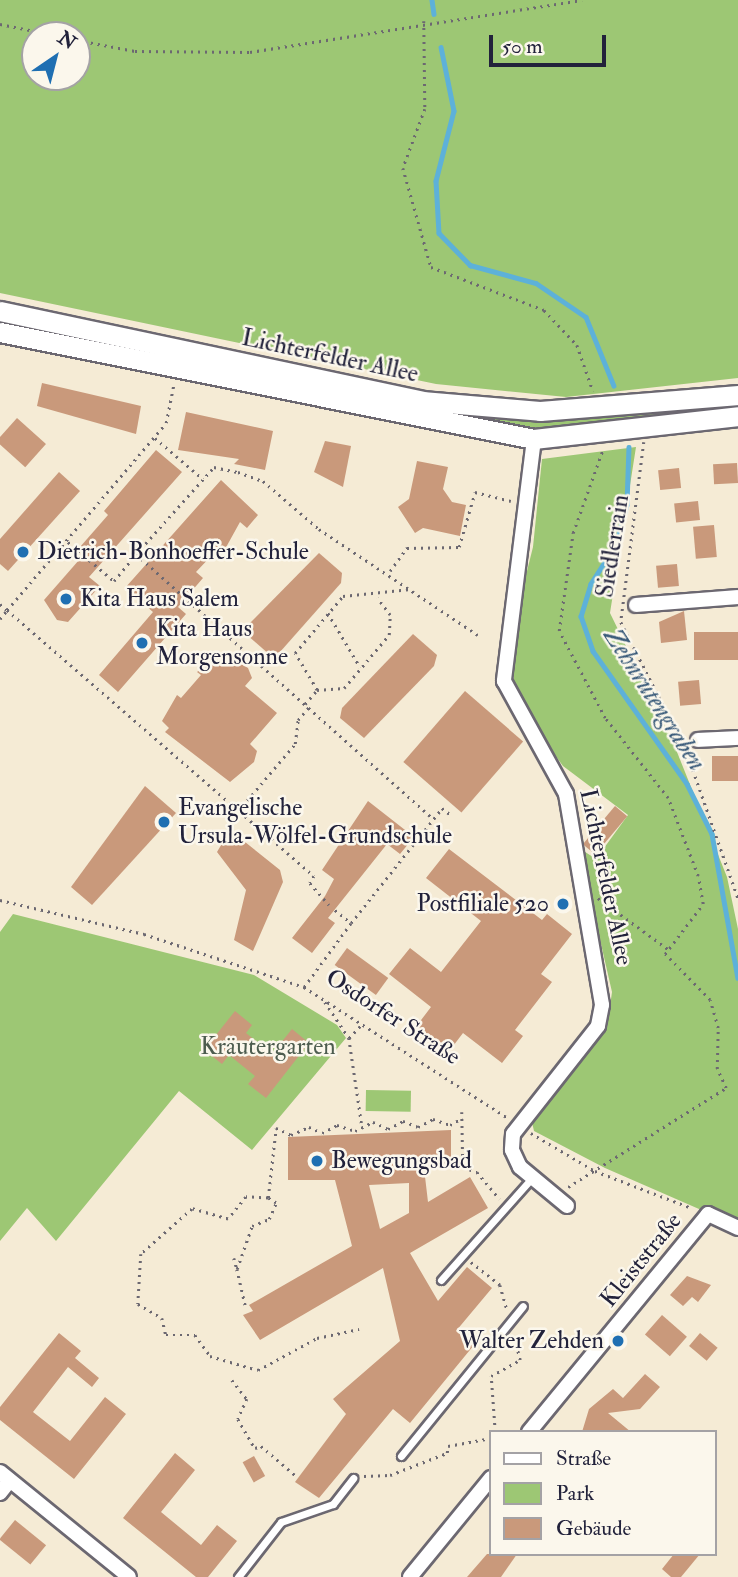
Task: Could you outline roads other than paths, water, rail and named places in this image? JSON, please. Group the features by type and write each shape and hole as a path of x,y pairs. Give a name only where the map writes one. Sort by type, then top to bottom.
{"main road":[{"name":"Lichterfelder Allee","path":"0,311 422,401 496,410 594,408 738,395"},
{"name":"Lichterfelder Allee","path":"0,332 534,439 738,416"}],"street":[{"name":"Lichterfelder Allee","path":"533,1178 512,1150 520,1125 598,1026 603,984 566,794 504,681 505,635 530,506 534,439"},
{"path":"636,605 738,597"},
{"path":"698,740 738,738"},
{"path":"533,1178 567,1206"},
{"name":"Kleiststraße","path":"531,1430 708,1214 738,1228"},
{"path":"0,1493 5,1476 129,1577"},
{"path":"410,1577 490,1479"}],"lane":[{"path":"441,1280 533,1178"},
{"path":"401,1456 523,1306"},
{"path":"238,1577 281,1522 332,1504 353,1478"}],"waterway":[{"name":"Zehnrutengraben","path":"432,0 434,14"},
{"name":"Zehnrutengraben","path":"441,47 454,111 436,181 439,233 470,265 536,283 586,317 614,386"},
{"name":"Zehnrutengraben","path":"629,447 627,505 616,545 591,584 581,616 593,651 687,784 712,834 738,978"}],"place":[{"name":"Dietrich-Bonhoeffer-Schule","path":"23,552"},
{"name":"Kita Haus Salem","path":"66,599"},
{"name":"Kita Haus Morgensonne","path":"142,643"},
{"name":"Evangelische Ursula-Wölfel-Grundschule","path":"164,822"},
{"name":"Postfiliale 520","path":"563,904"},
{"name":"Bewegungsbad","path":"317,1161"},
{"name":"Walter Zehden","path":"618,1341"}],"park label":[{"name":"Kräutergarten","path":"268,1047"}]}
